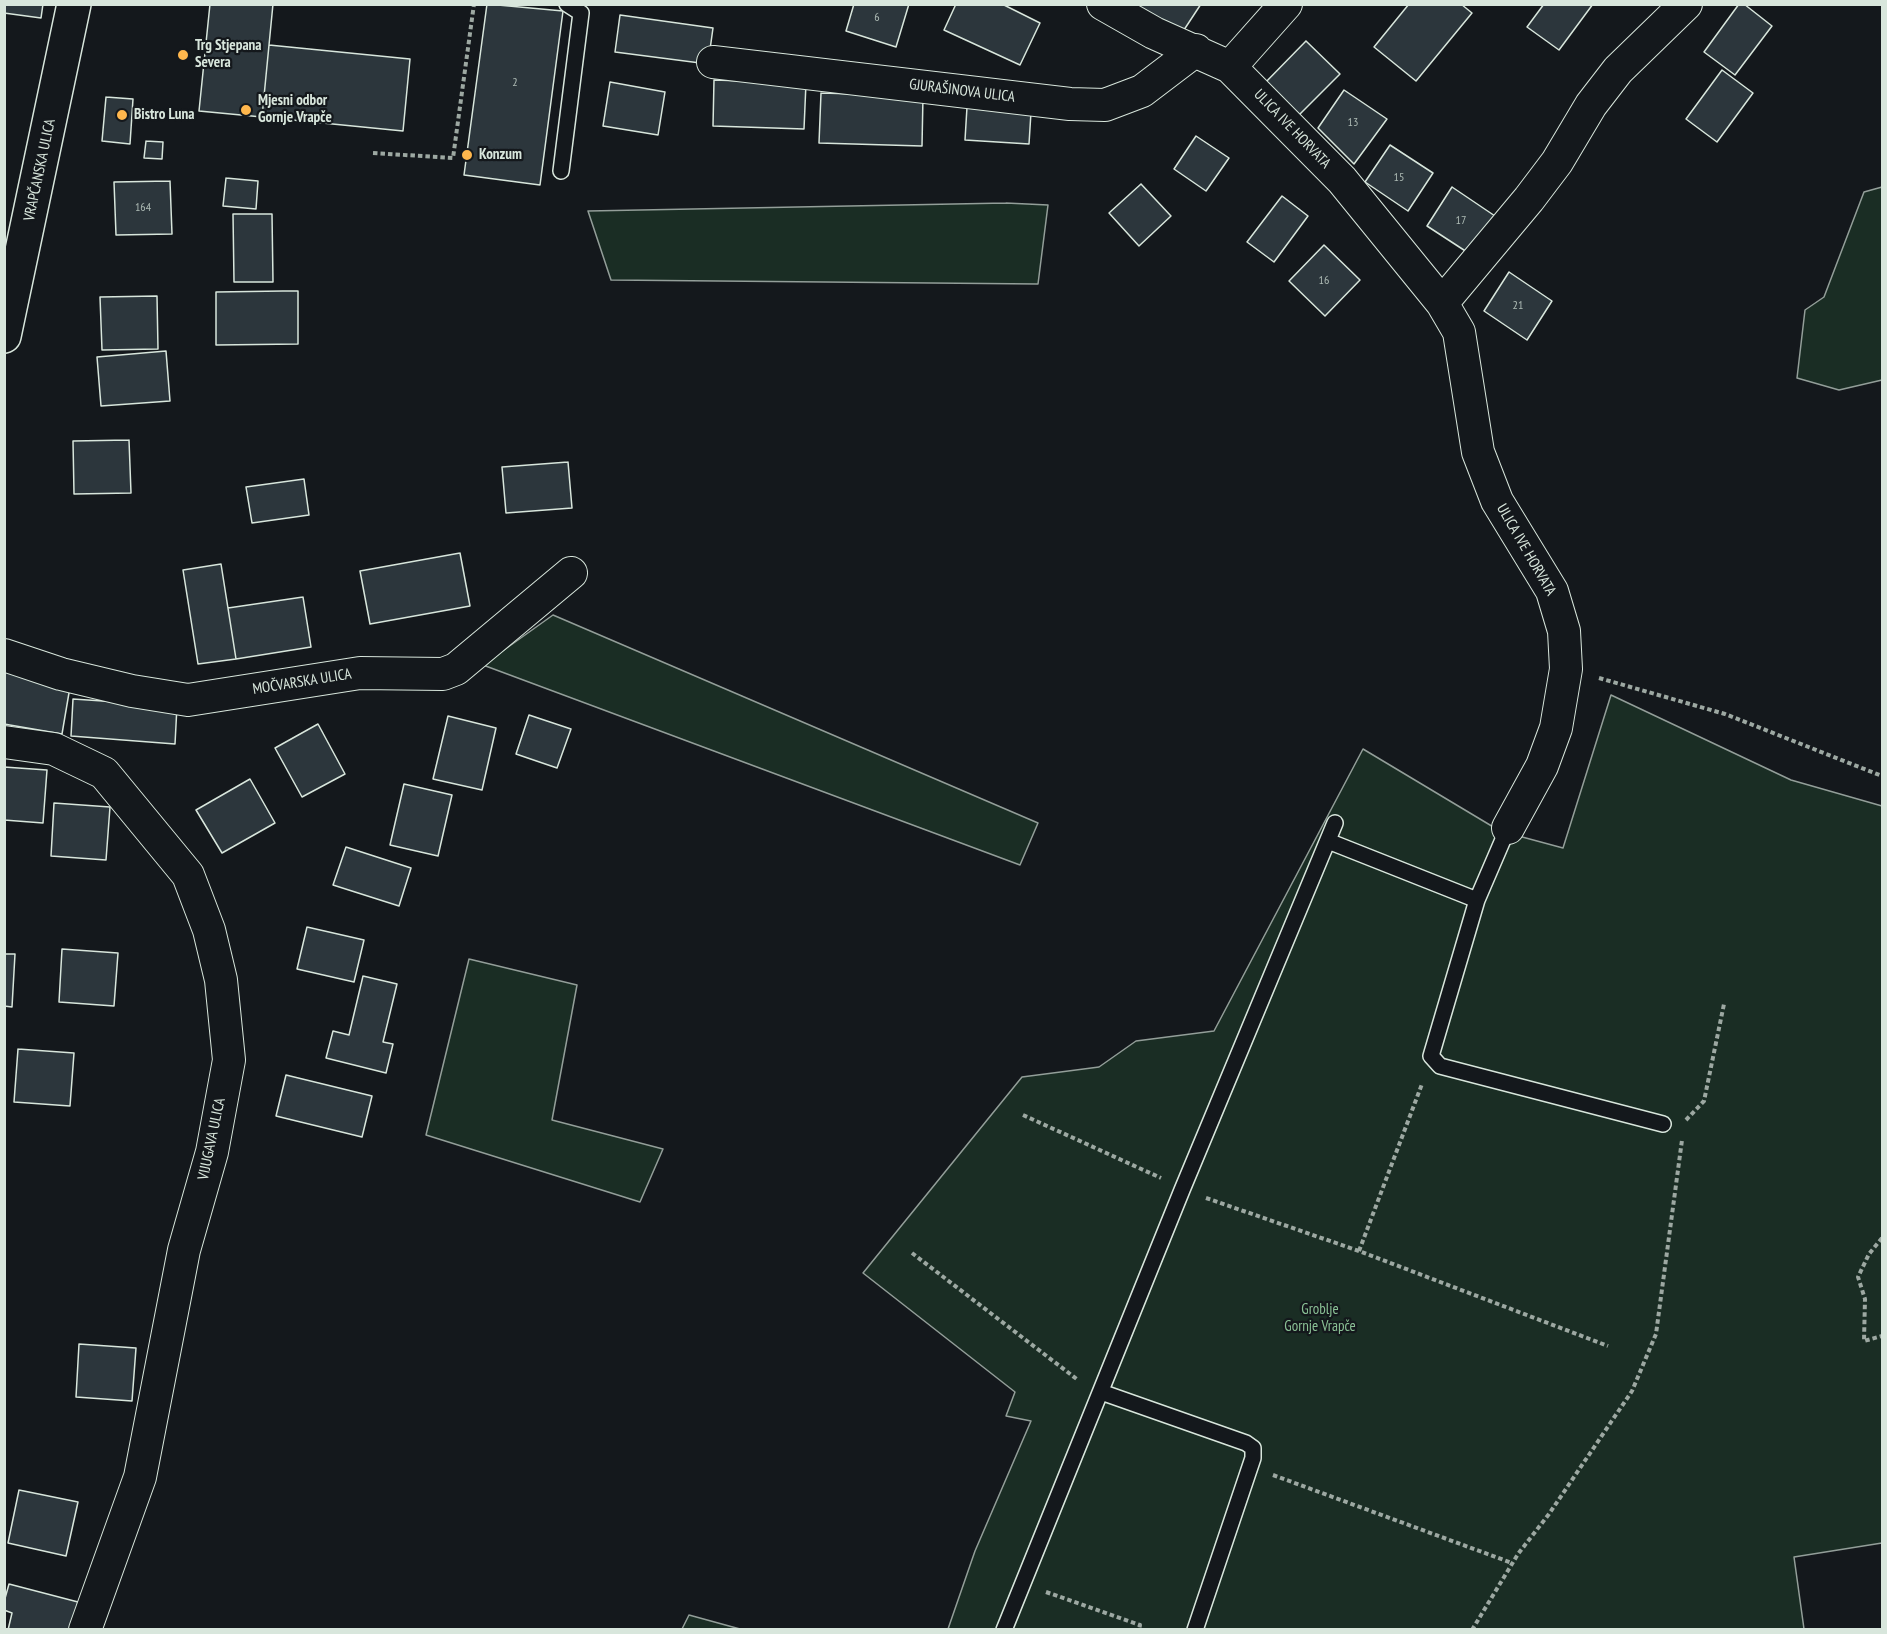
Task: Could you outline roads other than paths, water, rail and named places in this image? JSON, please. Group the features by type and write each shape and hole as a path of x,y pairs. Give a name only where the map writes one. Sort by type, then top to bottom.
{"main road":[{"name":"VRAPČANSKA ULICA","path":"4,336 74,4"}],"street":[{"name":"ULICA IVE HORVATA","path":"1103,4 1154,33 1230,67 1342,180 1442,303 1459,332 1478,452 1497,501 1552,591 1564,631 1566,669 1556,728 1546,756 1508,828"},
{"path":"1230,67 1286,4"},
{"path":"1442,303 1536,190 1557,162 1591,105 1618,70 1686,4"},
{"name":"GJURAŠINOVA ULICA","path":"713,62 1070,104 1106,105 1142,91 1196,50"},
{"name":"MOČVARSKA ULICA","path":"4,655 61,674 132,691 188,700 360,673 443,674 456,669 572,573"},
{"name":"VIJUGAVA ULICA","path":"4,742 54,749 104,773 188,875 209,930 221,980 229,1060 212,1152 184,1250 140,1477 85,1629"}],"lane":[{"path":"561,171 581,14 567,4"},
{"path":"1004,1629 1182,1190 1335,823"},
{"path":"1508,828 1477,900 1431,1056 1440,1066 1663,1124"},
{"path":"1328,841 1477,900"},
{"path":"1101,1392 1246,1443 1253,1448 1250,1467 1195,1629"}],"place":[{"name":"Trg Stjepana Severa","path":"183,55"},
{"name":"Mjesni odbor Gornje Vrapče","path":"246,110"},
{"name":"Bistro Luna","path":"122,115"},
{"name":"Konzum","path":"467,155"}],"park label":[{"name":"Groblje Gornje Vrapče","path":"1320,1318"}]}
